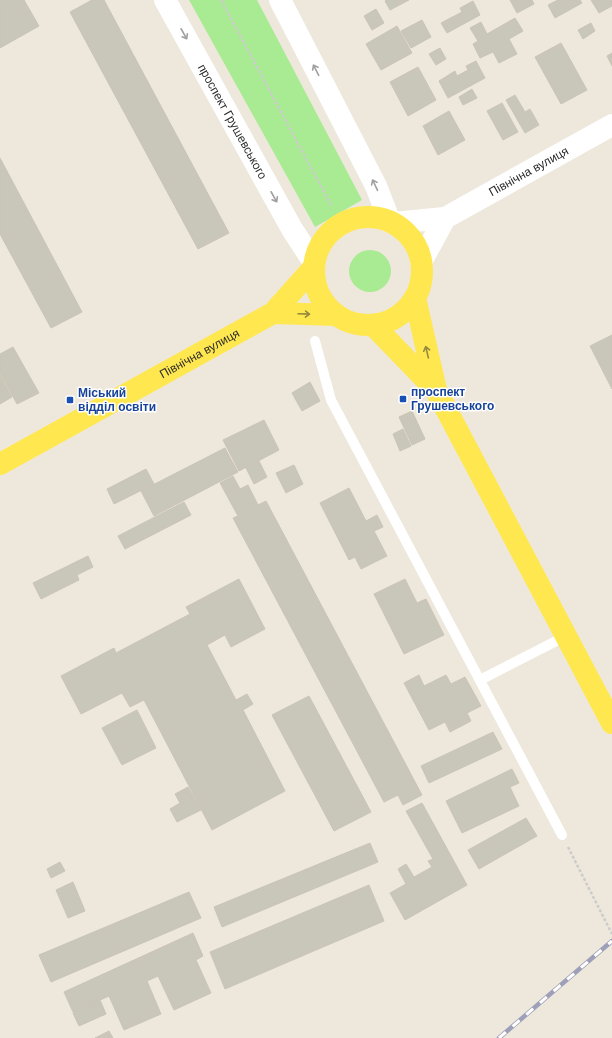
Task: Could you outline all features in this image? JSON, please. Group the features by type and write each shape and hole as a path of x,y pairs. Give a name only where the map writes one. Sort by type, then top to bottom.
{"main road":[{"name":"проспект Грушевського","path":"165,0 288,222 314,265"},
{"path":"280,0 376,186 391,222"},
{"name":"Північна вулиця","path":"391,222 445,218 612,125"},
{"path":"376,217 391,222 403,230 412,239 418,250 421,262 421,281 414,298 407,309 397,317 373,325 360,325 336,315 323,302 315,285 314,265 318,250 327,235 341,224 358,218 376,217"},
{"path":"421,262 445,218"},
{"name":"Північна вулиця","path":"0,464 273,313 314,265"},
{"path":"414,298 436,390 612,723"},
{"path":"273,313 336,315"},
{"path":"373,325 436,390"}],"lane":[{"path":"315,341 331,400 562,835"},
{"path":"480,680 566,636"}],"path":[{"path":"222,0 331,205"},
{"path":"562,835 612,934"}],"green space":[{"path":"189,0 257,0 362,200 315,227"},
{"path":"370,250 385,256 391,271 385,286 370,292 355,286 349,271 355,256"}],"building":[{"path":"0,0 24,0 39,26 0,48"},
{"path":"92,0 104,0 229,233 198,249 70,12"},
{"path":"409,0 390,10 385,1"},
{"path":"510,0 532,0 534,4 517,13"},
{"path":"558,0 580,0 582,3 555,18 548,5"},
{"path":"591,0 612,0 612,6 599,13"},
{"path":"473,1 480,15 447,33 441,23 462,12 460,8"},
{"path":"376,9 384,23 372,30 364,16"},
{"path":"515,18 523,31 509,39 517,54 499,63 493,52 480,58 473,44 478,41 470,28 481,22 487,34"},
{"path":"422,20 431,37 411,48 401,31"},
{"path":"591,23 595,31 583,39 578,30"},
{"path":"397,26 412,53 381,70 366,44"},
{"path":"561,43 587,90 561,104 535,57"},
{"path":"440,48 446,59 436,65 429,54"},
{"path":"612,53 612,66 607,56"},
{"path":"476,61 485,78 448,98 439,81 455,71 457,76 468,70 466,66"},
{"path":"418,67 436,100 408,116 390,82"},
{"path":"472,89 477,98 463,105 459,97"},
{"path":"515,95 525,112 530,109 539,125 525,133 506,100"},
{"path":"502,103 518,132 503,140 487,111"},
{"path":"449,111 465,140 438,155 423,126"},
{"path":"0,158 82,312 51,328 0,234"},
{"path":"612,335 612,389 590,346"},
{"path":"13,347 39,393 17,404 0,373 0,354"},
{"path":"0,375 12,397 0,404"},
{"path":"310,382 320,401 302,411 292,393"},
{"path":"412,411 425,439 412,445 399,417"},
{"path":"264,420 279,450 239,471 223,440"},
{"path":"403,429 411,446 400,451 393,434"},
{"path":"225,448 238,472 154,516 141,491"},
{"path":"259,461 267,477 254,484 246,468"},
{"path":"294,465 303,484 286,493 276,473"},
{"path":"146,469 154,484 114,504 107,489"},
{"path":"233,476 240,489 248,485 258,505 266,501 422,795 403,805 398,795 384,802 233,518 238,516 220,483"},
{"path":"349,488 366,521 377,515 383,527 374,531 387,556 361,569 355,557 349,560 320,503"},
{"path":"184,502 191,515 125,549 118,536"},
{"path":"88,556 93,567 77,575 79,580 41,599 33,583"},
{"path":"239,579 265,629 231,647 225,635 207,645 236,700 247,694 253,704 243,710 285,791 212,830 144,700 130,707 122,693 81,714 61,676 114,648 116,653 190,614 186,607"},
{"path":"405,579 417,603 426,599 444,635 404,654 374,594"},
{"path":"419,675 424,686 446,675 451,684 465,677 481,706 467,713 471,721 450,732 445,722 429,730 404,683"},
{"path":"309,696 371,812 334,831 272,715"},
{"path":"137,710 156,748 122,765 102,728"},
{"path":"493,732 502,749 429,783 421,766"},
{"path":"512,769 519,783 510,787 519,806 462,833 446,801"},
{"path":"188,787 201,810 177,822 170,809 180,803 175,794"},
{"path":"422,803 467,885 405,920 390,893 406,884 398,869 406,864 414,877 432,867 428,861 433,859 406,811"},
{"path":"526,818 537,836 479,869 468,850"},
{"path":"370,843 378,862 222,927 214,907"},
{"path":"60,862 65,871 51,878 47,869"},
{"path":"73,882 85,911 68,918 56,890"},
{"path":"369,885 384,921 225,989 210,952"},
{"path":"189,892 201,918 51,982 39,955"},
{"path":"193,933 203,956 196,960 211,993 174,1010 158,976 147,981 161,1014 124,1030 109,996 73,1012 64,992"},
{"path":"100,1000 106,1014 79,1026 73,1013"},
{"path":"109,1031 113,1038 95,1038"}],"railway":[{"path":"499,1038 612,941"}],"place":[{"name":"проспект Грушевського","path":"403,399"},
{"name":"Міський відділ освіти","path":"70,400"}]}
